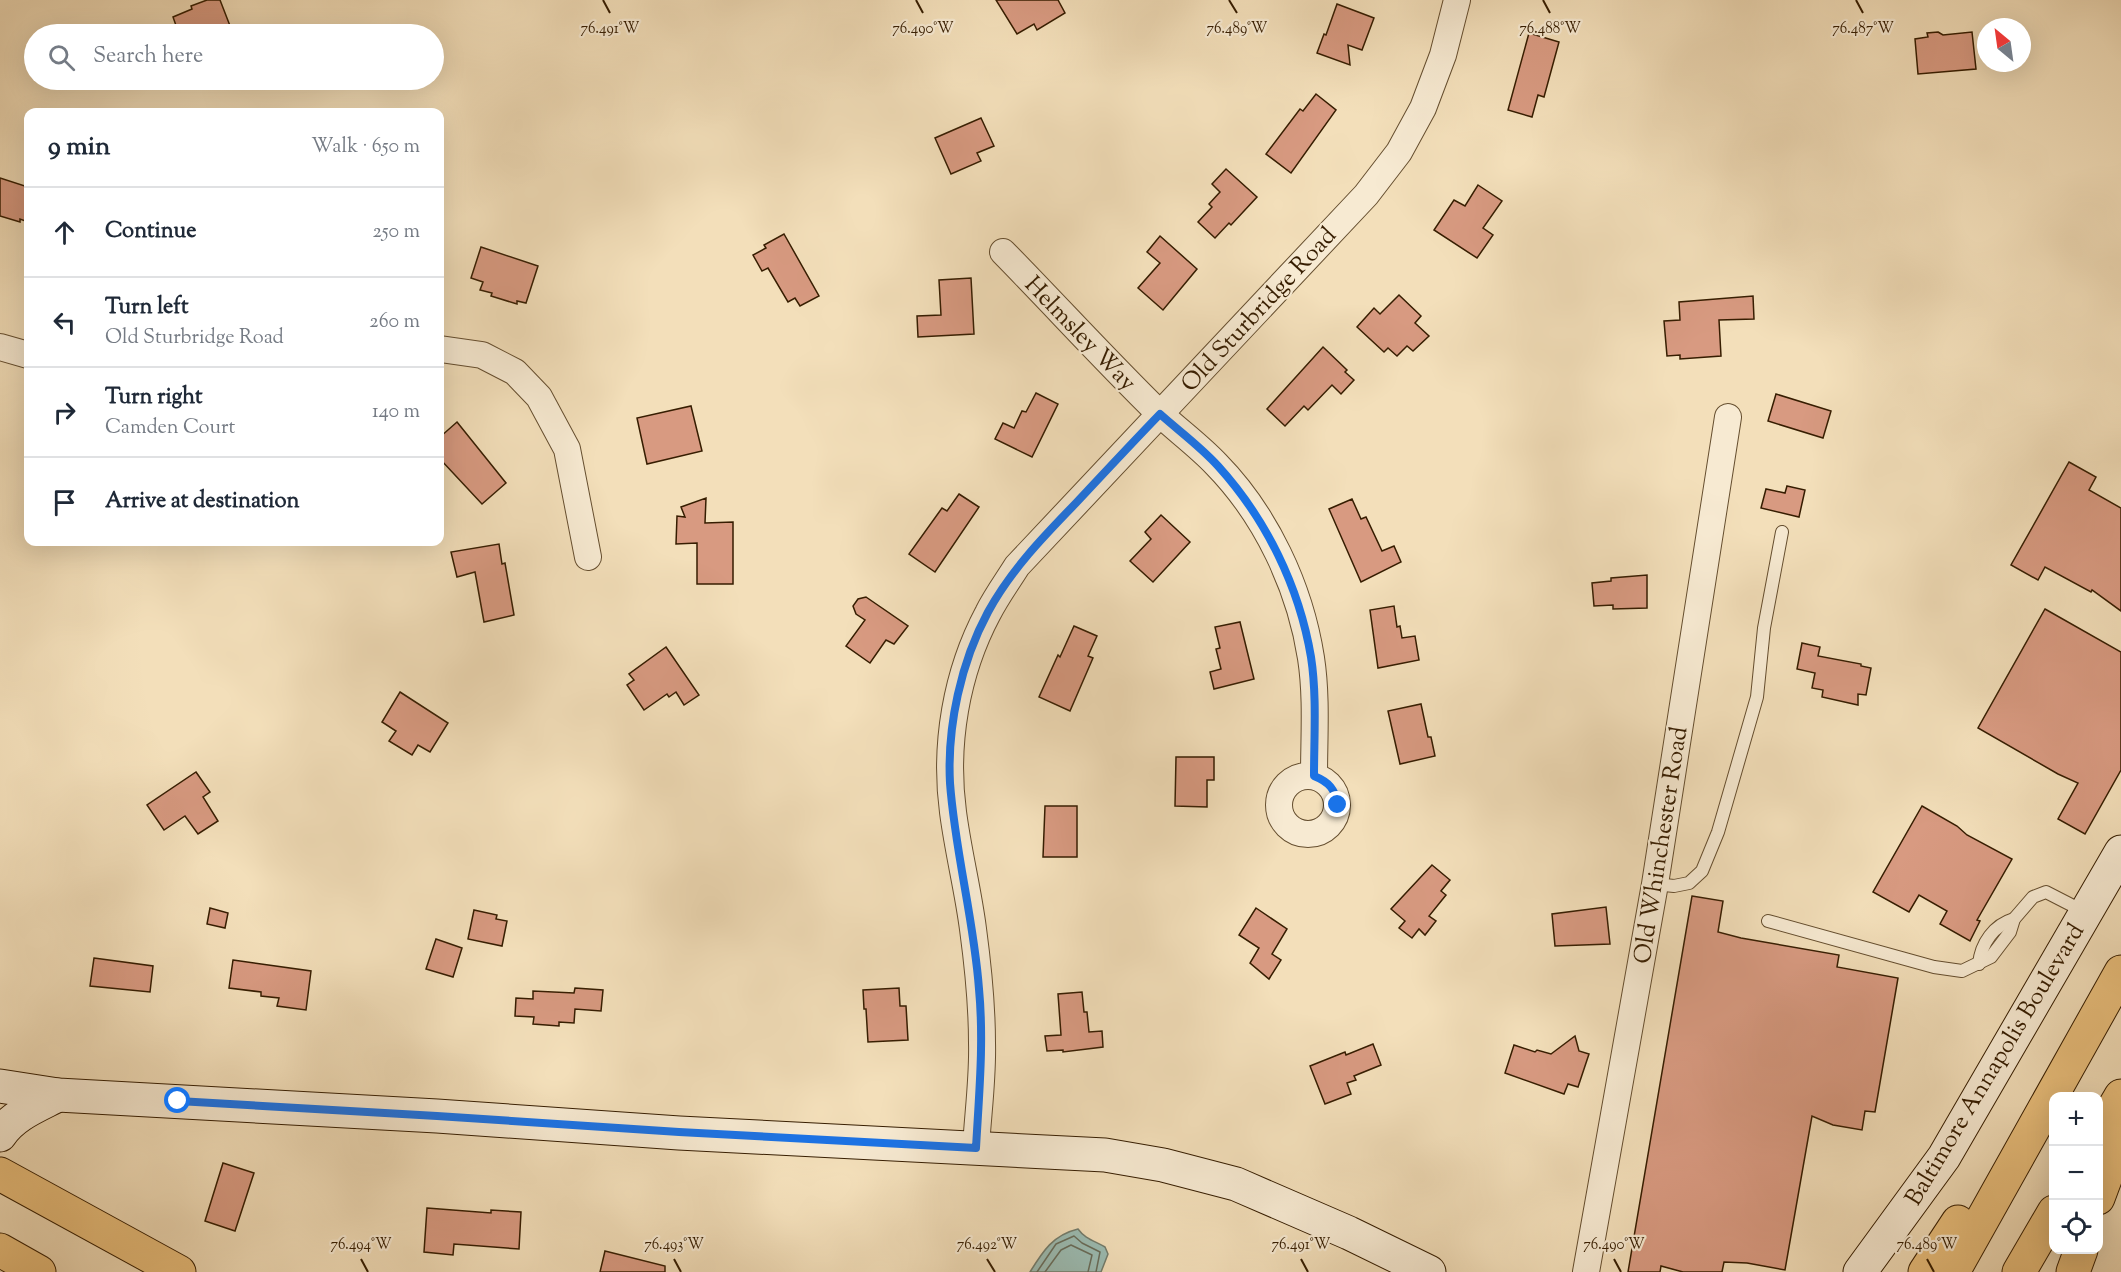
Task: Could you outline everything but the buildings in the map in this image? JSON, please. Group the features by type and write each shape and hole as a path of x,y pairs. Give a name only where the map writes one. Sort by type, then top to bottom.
{"highway":[{"path":"1953,1272 2121,972"},
{"path":"1925,1272 2103,1003"},
{"path":"2103,1127 2121,1096"},
{"path":"2103,1185 2121,1136"},
{"path":"0,1174 179,1272"},
{"path":"2019,1272 2049,1221"},
{"path":"0,1250 39,1272"},
{"path":"2073,1272 2080,1254"}],"street":[{"name":"Old Sturbridge Road","path":"976,1148 982,1044 973,928 950,780 955,707 969,657 987,613 1017,566 1366,195 1399,152 1423,108 1443,55 1457,0"},
{"name":"Helmsley Way","path":"1003,252 1160,414 1216,464 1249,504 1272,542 1290,580 1311,657 1315,700 1314,776"},
{"path":"0,347 24,354"},
{"path":"444,350 482,355 515,372 539,397 567,449 588,557"},
{"name":"Old Whinchester Road","path":"1586,1272 1655,884 1728,417"},
{"name":"Baltimore Annapolis Boulevard","path":"1860,1272 1944,1157 2121,852"},
{"path":"0,1086 58,1095 1105,1155 1163,1165 1236,1184 1349,1233 1429,1272"},
{"path":"0,1135 5,1127 23,1113 58,1095"}],"lane":[{"path":"1655,884 1674,886 1689,883 1702,872 1718,832 1757,697 1764,628 1782,532"},
{"path":"1768,921 1934,967 1962,971 1979,964 1980,950 2001,923 2014,920 2033,897 2046,892 2086,913"}],"water":[{"path":"1078,1229 1087,1238 1105,1247 1108,1254 1101,1272 1030,1272 1044,1251 1055,1240"}],"route":[{"path":"178,1101 976,1148 982,1044 973,928 950,780 955,707 969,657 987,613 1017,566 1160,414 1216,464 1249,504 1272,542 1290,580 1311,657 1315,700 1314,776 1331,786 1338,805"}]}
